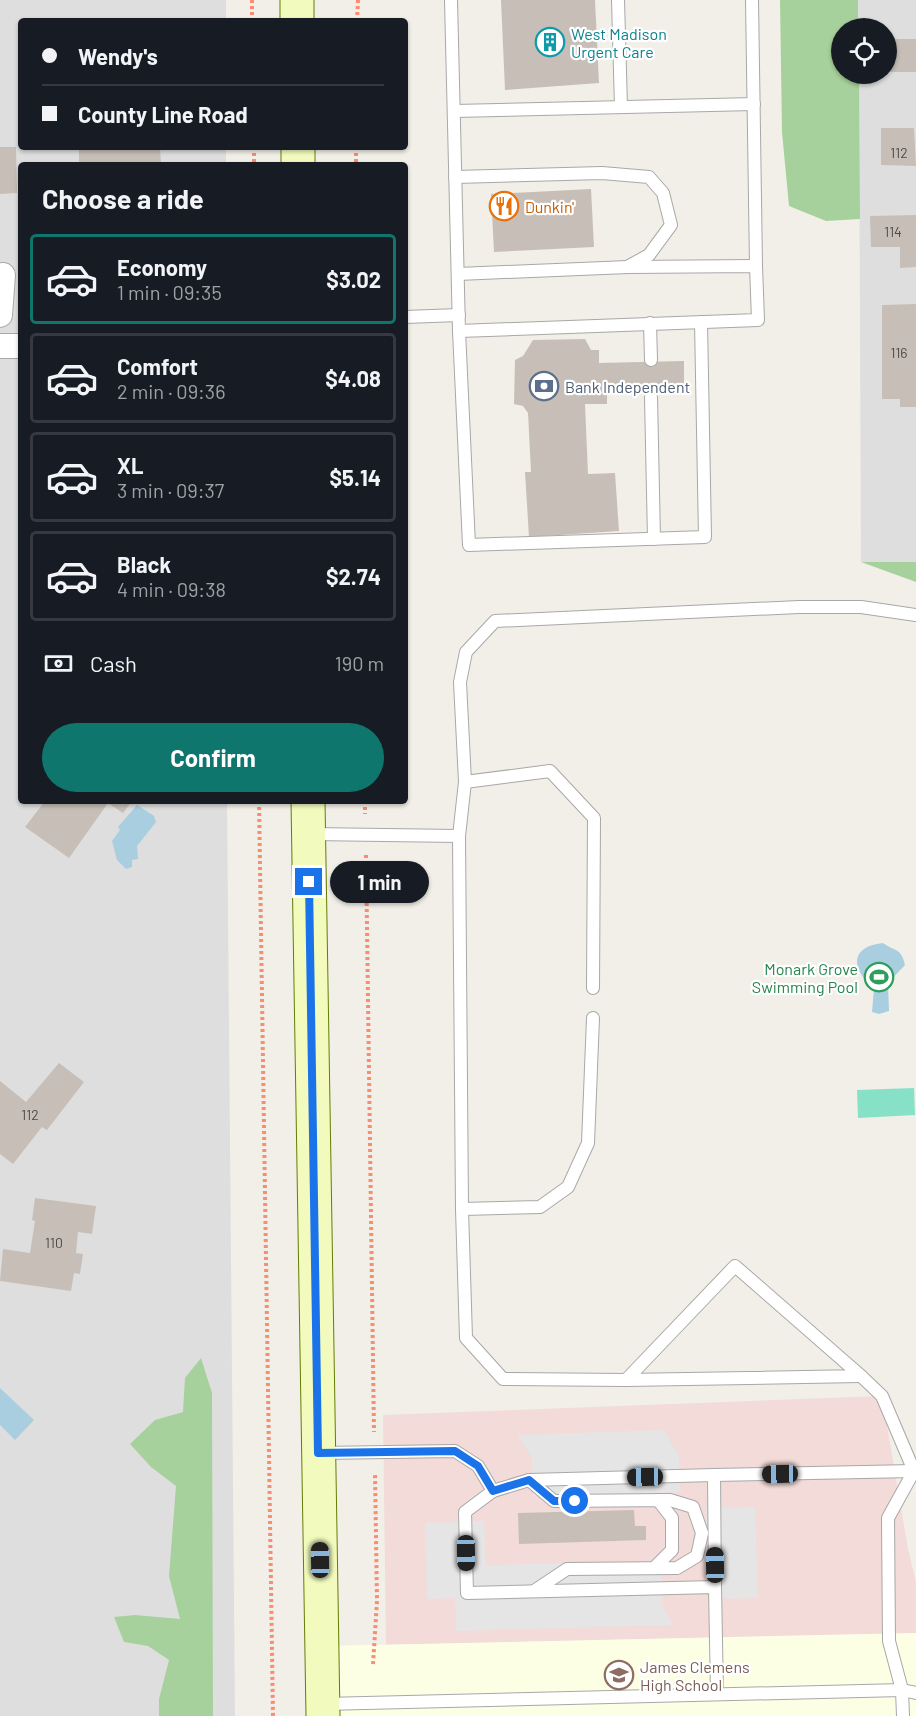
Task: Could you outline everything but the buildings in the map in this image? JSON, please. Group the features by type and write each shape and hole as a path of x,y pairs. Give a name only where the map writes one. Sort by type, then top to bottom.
{"main road":[{"path":"297,0 297,18"},
{"path":"308,804 323,1710"}],"street":[{"path":"0,315 8,275"},
{"path":"0,346 18,346"}],"lane":[{"path":"451,0 459,331 469,545 705,537 701,322"},
{"path":"618,0 621,107"},
{"path":"459,331 650,322 758,320 752,0"},
{"path":"454,111 754,104"},
{"path":"455,177 602,173 649,177 663,193 670,225 649,255 628,267"},
{"path":"458,274 628,267 756,266"},
{"path":"408,317 459,315"},
{"path":"650,322 651,360"},
{"path":"651,397 654,539"},
{"path":"861,1376 626,1380 503,1379 466,1338 462,1209 459,836 465,782 460,682 466,652 495,621 799,607 861,607 916,615"},
{"path":"465,782 550,771 594,818 593,988"},
{"path":"308,834 459,836"},
{"path":"462,1209 540,1207 568,1187 588,1143 593,1018"},
{"path":"626,1380 735,1266 882,1396 915,1470"},
{"path":"318,1453 455,1451 478,1466 493,1491"},
{"path":"715,1587 467,1593 465,1512 493,1491 529,1480 915,1470"},
{"path":"903,1716 902,1690 890,1641 888,1518 915,1470"},
{"path":"714,1475 717,1694"},
{"path":"529,1480 554,1501 670,1500 693,1507 702,1533 697,1556 678,1568 567,1569 533,1592"},
{"path":"654,1568 672,1550 672,1518 658,1500"},
{"path":"323,1710 717,1694 902,1690 916,1693"}],"path":[{"path":"252,0 252,18"},
{"path":"357,18 358,0"},
{"path":"259,804 273,1716"},
{"path":"365,804 377,1601 373,1664"}],"shaded area":[{"path":"0,0 226,0 226,18 18,18 18,150 226,150 226,162 18,162 18,804 227,804 235,1716 0,1716"},
{"path":"858,0 916,0 916,562 861,562 859,84 897,84 897,18 858,18"},
{"path":"882,1396 908,1549 916,1582 916,1633 386,1645 383,1415"},
{"path":"664,1430 679,1456 680,1492 533,1496 532,1458 517,1435"},
{"path":"755,1507 758,1598 709,1599 706,1508"},
{"path":"484,1521 486,1565 661,1561 662,1605 673,1625 456,1631 455,1598 427,1599 425,1523"},
{"name":"James Clemens High School","path":"916,1633 916,1716 323,1716 322,1646"}],"green space":[{"path":"780,0 858,0 858,18 831,18 831,84 859,84 860,219 826,221 789,206 782,132"},
{"path":"861,562 916,562 916,582"},
{"path":"914,1088 915,1115 858,1118 857,1090"},
{"path":"201,1358 212,1393 213,1716 159,1716 159,1699 169,1660 148,1646 124,1642 114,1617 135,1615 180,1619 169,1576 176,1486 151,1467 130,1444 155,1420 183,1412 185,1378"}],"water":[{"path":"137,805 154,816 156,822 137,846 138,859 132,860 132,867 126,869 117,860 112,841 120,830 118,827"},
{"name":"Monark Grove Swimming Pool","path":"883,943 899,953 905,965 888,983 889,1011 879,1014 872,1012 874,988 861,974 857,960 864,949"},
{"path":"0,1388 34,1420 15,1440 0,1425"}],"place":[{"name":"West Madison Urgent Care","path":"550,42"},
{"name":"Dunkin'","path":"504,206"},
{"name":"Bank Independent","path":"544,386"},
{"name":"Monark Grove Swimming Pool","path":"879,977"},
{"name":"James Clemens High School","path":"619,1675"}],"route":[{"path":"309,882 318,1453 455,1451 478,1466 493,1491 529,1480 554,1501 575,1501"}]}
